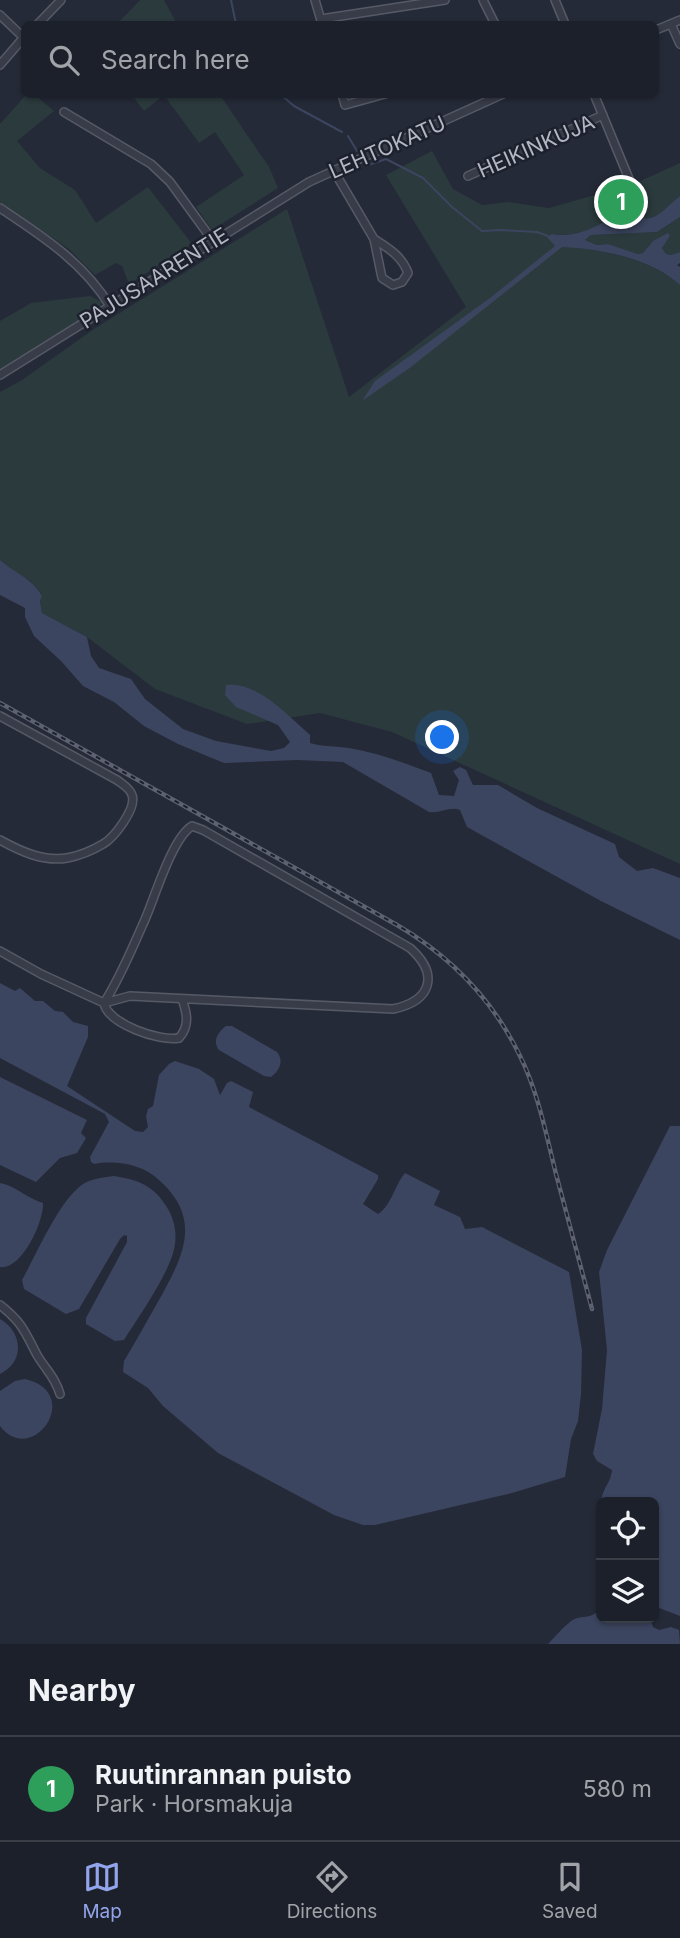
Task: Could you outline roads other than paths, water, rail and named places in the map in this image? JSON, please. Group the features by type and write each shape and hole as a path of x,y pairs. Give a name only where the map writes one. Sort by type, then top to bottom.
{"street":[{"path":"41,21 61,0"},
{"path":"315,0 321,21"},
{"path":"327,21 445,0"},
{"path":"483,0 494,21"},
{"path":"555,0 564,21"},
{"path":"0,15 21,34"},
{"path":"659,29 680,20"},
{"path":"671,24 680,44"},
{"path":"0,65 21,40"},
{"path":"343,98 345,105 370,98"},
{"name":"LEHTOKATU","path":"309,181 494,98"},
{"path":"596,98 634,191"},
{"path":"64,112 151,164 170,182 214,241"},
{"name":"HEIKINKUJA","path":"468,176 603,115"},
{"path":"334,171 374,239 382,278 393,285 402,282 408,273 402,261 387,246 374,239"},
{"name":"PAJUSAARENTIE","path":"0,375 309,181"},
{"path":"0,208 68,256 110,306"},
{"path":"0,716 117,780 128,788 133,802 116,832 104,844 67,858 43,858 0,840"},
{"path":"0,951 41,974 104,1003 130,996 393,1009 410,1006 418,1000 429,978 421,958 410,948 192,826 163,873 120,979 104,1003"},
{"path":"104,1003 107,1013 115,1019 149,1035 169,1040 179,1038 185,1030 187,1018 182,999"},
{"path":"0,1305 29,1335 38,1356 56,1379 60,1394"}],"water":[{"path":"680,196 680,217 657,232 591,235 585,240 638,254 668,233 670,236 662,248 666,254 680,252 680,263 677,265 680,267 680,285 655,268 640,262 592,250 562,247 411,367 362,401 375,381 490,298 555,246 547,237 552,234 588,230 621,210 641,218 653,217"},
{"path":"0,560 38,590 42,596 42,613 87,637 91,656 99,668 131,679 145,699 183,729 216,741 271,751 284,748 290,742 278,725 236,707 225,695 226,685 238,685 271,701 310,735 310,743 370,753 431,773 439,795 454,796 459,780 453,771 460,767 466,770 473,785 498,785 537,808 615,844 619,857 637,871 653,868 680,878 680,940 601,901 467,827 460,810 429,812 343,762 297,760 224,763 144,726 114,702 83,686 34,636 25,617 25,608 0,595"},
{"path":"0,983 15,991 20,988 35,1001 43,1001 55,1011 63,1012 73,1022 88,1026 88,1037 67,1086 135,1131 143,1132 148,1127 146,1116 148,1109 153,1106 159,1075 175,1061 199,1069 214,1079 220,1095 231,1081 253,1092 249,1107 378,1175 363,1204 378,1214 387,1206 405,1173 440,1191 434,1205 460,1217 465,1229 482,1227 569,1272 582,1350 578,1421 571,1439 565,1477 512,1493 375,1525 363,1525 334,1515 218,1453 163,1406 148,1388 123,1372 124,1361 181,1254 185,1224 181,1210 173,1195 145,1170 120,1163 91,1162 90,1157 109,1122 105,1114 0,1058"},
{"path":"226,1026 232,1026 277,1052 281,1062 271,1077 264,1076 219,1050 217,1037"},
{"path":"0,1077 87,1120 81,1133 86,1138 77,1153 60,1158 36,1182 0,1165"},
{"path":"670,1126 680,1126 680,1616 659,1608 659,1497 602,1497 612,1470 597,1461 593,1454 602,1409 607,1350 599,1272 607,1250"},
{"path":"113,1176 135,1181 154,1191 170,1212 175,1228 173,1255 168,1267 124,1340 115,1341 86,1324 86,1318 127,1242 127,1236 124,1235 120,1239 79,1309 66,1314 24,1289 22,1280 69,1197 85,1183"},
{"path":"0,1183 43,1203 36,1232 24,1253 8,1266 0,1267"},
{"path":"0,1319 13,1331 18,1347 14,1362 0,1374"},
{"path":"25,1379 42,1387 51,1398 52,1411 47,1424 38,1433 26,1438 13,1437 0,1426 0,1391 15,1381"},
{"path":"596,1613 596,1623 652,1623 659,1630 671,1627 679,1630 680,1644 548,1644 570,1622"}],"waterway":[{"path":"231,0 235,21"},
{"path":"285,98 294,106 342,132"},
{"path":"348,136 357,151"},
{"path":"365,166 386,159 423,178 452,207 482,231 537,232 548,236"}],"railway":[{"path":"0,703 397,925 435,951 468,981 497,1016 520,1056 532,1084 592,1309"}],"place":[{"name":"Ruutinrannan puisto","path":"621,202"}]}
